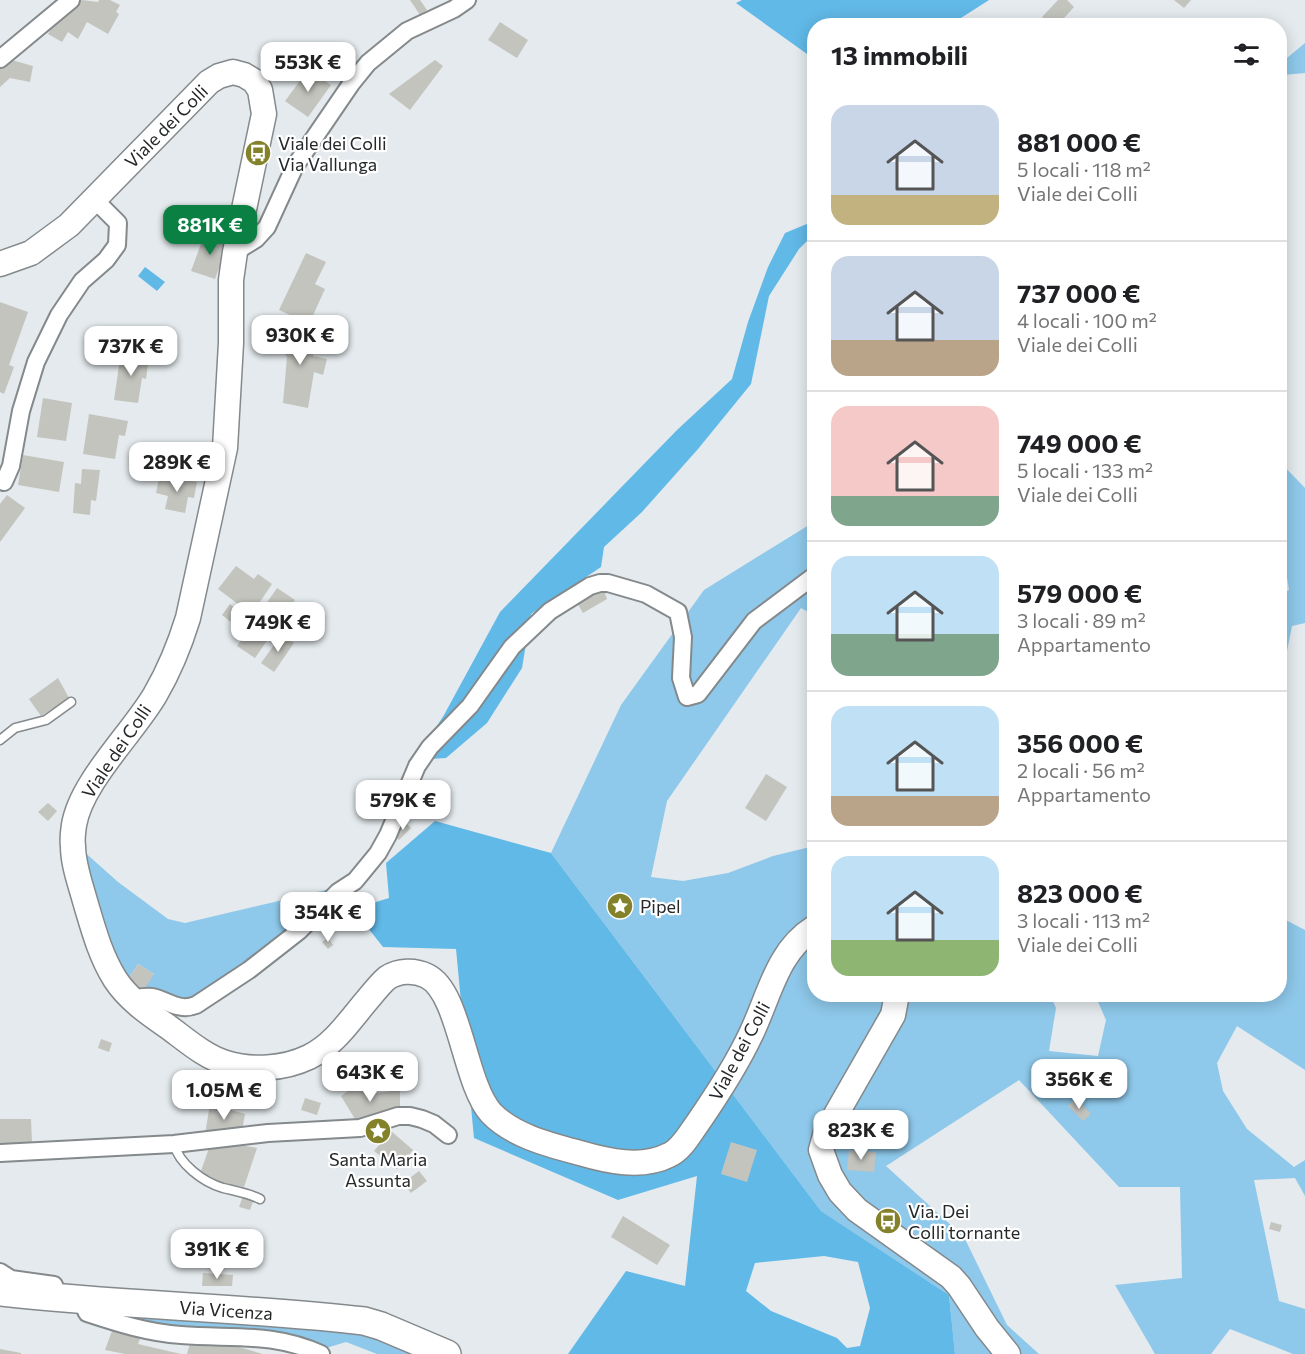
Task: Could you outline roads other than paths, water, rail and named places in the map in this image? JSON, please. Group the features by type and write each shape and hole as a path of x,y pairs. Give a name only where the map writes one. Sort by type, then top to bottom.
{"main road":[{"name":"Viale dei Colli","path":"0,264 31,253 69,225 209,82 233,72 254,81 260,90 264,114 231,280 231,343 225,448 188,618 180,643 154,696 82,797 75,822 72,846 78,878 99,948 115,979 131,999 200,1050 225,1063 257,1068 284,1065 305,1059 320,1051 335,1038 388,977 402,972 417,972 430,977 441,986 480,1098 491,1113 505,1125 548,1145 609,1161 635,1162 672,1155 681,1145 722,1089 752,1033 787,953 800,937 807,932"},
{"path":"896,1002 893,1016 825,1132 821,1150 830,1175 840,1192 857,1210 951,1277 1008,1354"},
{"name":"Via Vicenza","path":"0,1292 364,1321 447,1354"}],"street":[{"path":"0,59 71,0"},
{"path":"235,252 256,239 267,227 295,166 368,63 407,31 454,9 467,0"},
{"path":"4,482 11,466 21,411 36,362 59,315 76,289 106,260 117,245 118,223 94,199"},
{"path":"131,999 150,996 177,1007 188,1008 196,1005 249,970 299,931 338,892 355,881 369,866 383,844 417,766 430,747 470,706 512,647 550,610 590,586 608,583 646,594 678,612 683,638 681,678 687,697 698,694 753,621 807,581"},
{"path":"0,1153 174,1144 268,1133 360,1128 398,1116 422,1119 434,1124 448,1135"},
{"path":"0,1272 11,1279 57,1285 69,1299 87,1313 147,1330 181,1335 263,1338 290,1342 321,1354"}],"lane":[{"path":"0,740 15,728 46,720 71,702"},
{"path":"174,1144 177,1156 200,1175 220,1187 260,1199"}],"place":[{"name":"Viale dei Colli Via Vallunga","path":"258,153"},
{"name":"Pipel","path":"620,906"},
{"name":"Santa Maria Assunta","path":"378,1131"},
{"name":"Via. Dei Colli tornante","path":"888,1221"}]}
